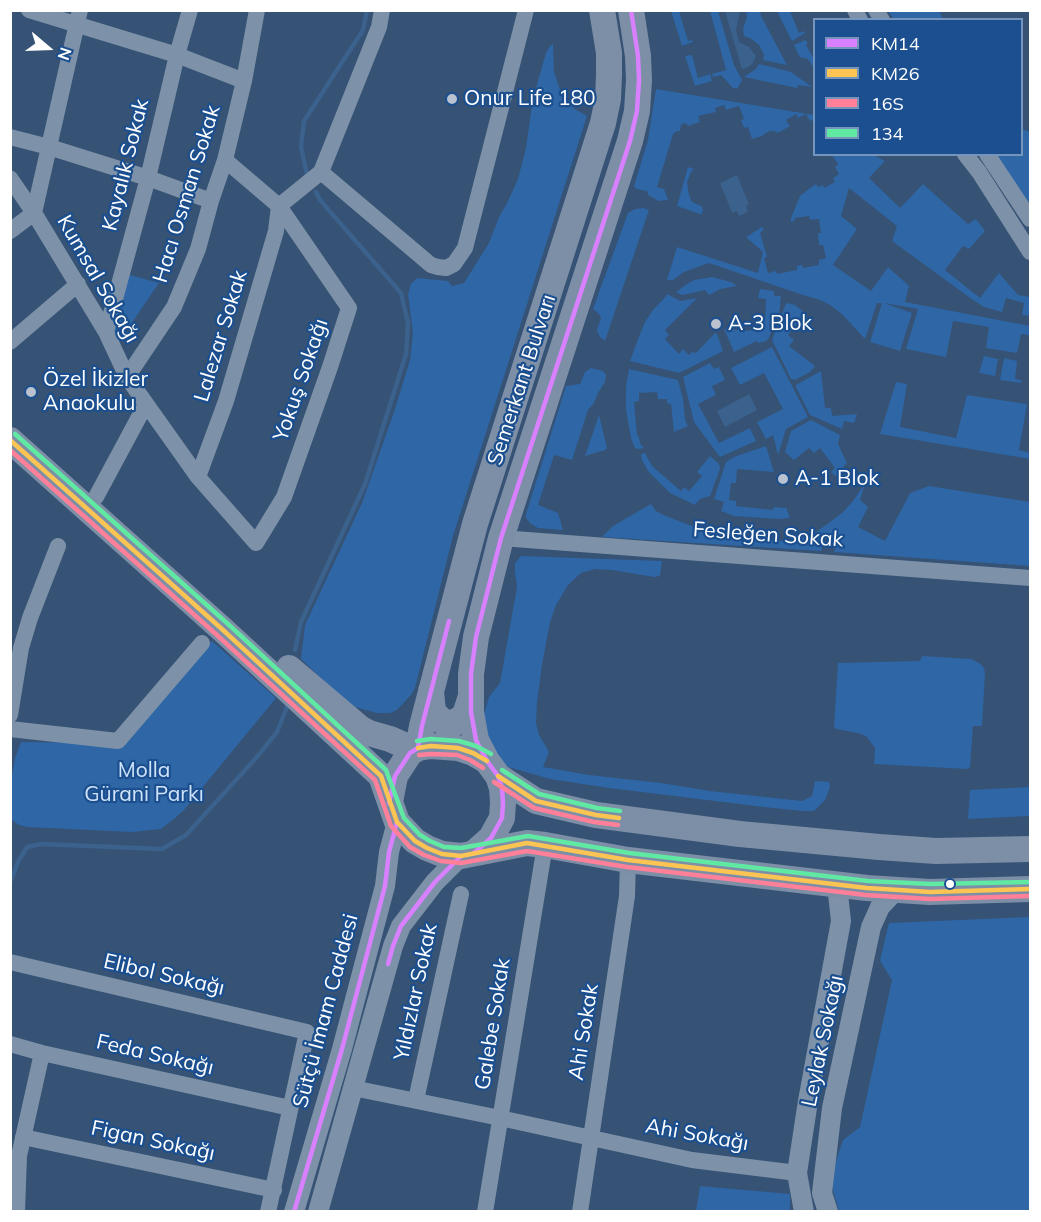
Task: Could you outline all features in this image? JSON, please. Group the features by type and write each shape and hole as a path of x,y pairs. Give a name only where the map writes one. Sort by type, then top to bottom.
{"main road":[{"name":"Semerkant Bulvarı","path":"417,749 476,524 603,123 608,99 609,52 602,10"},
{"name":"Semerkant Bulvarı","path":"493,768 477,740 471,712 471,674 476,637 501,538 630,141 637,111 639,80 631,10"},
{"path":"10,421 299,677 361,729 417,749"},
{"path":"10,440 223,630 381,776 393,813 415,841 427,848 442,854 468,855 527,843 628,860 837,885 930,892 1030,889"},
{"path":"431,690 432,712 443,722 455,723 465,715 471,696"},
{"path":"376,735 400,729 420,714 431,690"},
{"path":"393,813 395,776 410,753 431,746 458,748 473,753 536,801 596,815 830,843 936,851 1030,849"},
{"path":"468,855 491,838 502,818 502,788 493,768"},
{"path":"723,871 721,858 723,849 740,834"}],"street":[{"path":"29,10 78,18 244,81"},
{"name":"Kayalık Sokak","path":"106,332 190,10"},
{"name":"Hacı Osman Sokak","path":"127,377 174,307 198,249 225,160 244,81 257,10"},
{"path":"279,206 321,172 379,27 382,10"},
{"path":"321,172 431,265 446,268 454,264 465,248 526,10"},
{"path":"10,231 34,213 78,18"},
{"path":"10,137 148,178 211,201"},
{"path":"967,156 1030,252"},
{"path":"988,156 1030,219"},
{"name":"Yokuş Sokağı","path":"225,160 279,206 349,308 284,496 256,543"},
{"name":"Kumsal Sokağı","path":"10,178 78,284 106,332 127,377 198,477 256,543"},
{"name":"Lalezar Sokak","path":"198,477 226,401 276,231 279,206"},
{"path":"10,342 78,284"},
{"path":"96,497 146,404"},
{"name":"Fesleğen Sokak","path":"501,538 1030,578"},
{"path":"10,715 15,653 21,648 58,546"},
{"path":"10,729 118,741 202,644"},
{"name":"Sütçü İmam Caddesi","path":"294,1212 342,1049 385,886 393,813"},
{"name":"Galebe Sokak","path":"485,1212 545,845"},
{"path":"318,1212 393,946 401,926 435,882 468,855"},
{"name":"Ahi Sokak","path":"580,1212 627,896 628,860"},
{"name":"Leylak Sokağı","path":"804,1212 797,1173 808,1101 842,921 837,885"},
{"name":"Leylak Sokağı","path":"828,1212 822,1193 832,1108 871,927 880,907 897,890"},
{"name":"Yıldızlar Sokak","path":"416,1100 461,894"},
{"name":"Elibol Sokağı","path":"10,962 307,1032 290,1108"},
{"name":"Feda Sokağı","path":"10,1044 290,1108"},
{"path":"17,1212 20,1156 42,1053"},
{"name":"Ahi Sokağı","path":"353,1088 693,1160 797,1173"},
{"path":"268,1212 290,1108"},
{"name":"Figan Sokağı","path":"23,1137 274,1190"}],"green space":[{"path":"671,11 679,11 688,41 693,42 682,46"},
{"path":"710,11 718,11 734,65 742,80 737,89 733,88 721,75 713,77 712,74 726,70"},
{"path":"746,11 760,11 787,65 763,60 764,55 759,45 744,36"},
{"path":"777,11 790,11 799,33 804,31 805,33 792,41"},
{"path":"888,11 939,11 942,18 893,18"},
{"path":"805,40 808,43 806,45 813,57 813,66 808,59 800,57 794,45"},
{"path":"553,44 554,72 560,90 573,108 587,116 453,536 415,688 397,710 390,713 377,713 355,707 346,702 301,659 305,625 362,503 394,412 410,360 413,333 408,294 411,284 417,278 448,281 452,286 464,283 489,243 518,179 526,148 533,98 546,53"},
{"path":"692,55 698,78 710,74 712,81 695,86 685,56"},
{"path":"759,64 791,72 812,87 799,85 797,88 744,77 756,69"},
{"path":"656,89 813,115 813,120 810,121 806,114 798,118 796,114 786,120 790,126 778,133 769,131 752,139 748,127 744,128 741,120 744,119 739,106 726,110 724,105 715,108 716,112 698,116 700,122 688,126 685,123 681,125 680,131 673,134 657,187 664,189 668,200 659,201 648,195 647,191 636,189 634,186 648,140"},
{"path":"1023,129 1030,132 1030,205 996,156 1023,156"},
{"path":"833,156 875,156 885,161 869,178 900,208 923,184 968,224 976,219 985,231 969,249 963,246 945,270 980,298 999,273 1018,295 1030,297 1030,316 1022,315 1024,303 1006,298 1002,312 984,307 973,300 892,241 897,226 849,188 841,216 857,229 833,265 871,291 888,267 909,286 905,302 1030,326 1030,335 1021,334 1017,353 986,348 989,327 953,321 946,357 906,349 918,309 884,303 912,313 900,351 870,342 882,303 877,303 865,339 842,314 820,300 709,263 684,272 673,280 667,280 677,247 758,273 763,252 746,237 762,227 764,229 760,233 767,257 764,258 768,273 776,271 777,274 797,270 797,266 802,265 803,268 819,265 819,260 826,258 823,245 819,245 818,233 821,233 819,219 810,220 809,216 795,218 791,222 791,218 800,196 816,184 818,187 823,185 824,188 835,182 833,178 839,174 835,167 838,164"},
{"path":"688,167 694,169 687,182 689,195 692,202 701,206 702,214 677,206"},
{"path":"643,208 649,210 605,341 597,330 601,318 593,309 628,213"},
{"path":"127,274 159,283 118,343 111,339"},
{"path":"712,277 737,286 720,289 709,295 705,290 682,295 676,292 694,280"},
{"path":"760,289 774,291 774,296 781,296 779,316 776,317 766,341 759,343 757,341 734,352 724,329 760,331 760,319 765,319 766,299 758,298"},
{"path":"668,294 681,301 697,298 665,330 669,335 665,339 679,354 683,349 689,355 692,352 696,353 715,333 723,351 679,373 630,361 645,322"},
{"path":"786,303 795,305 805,313 788,335 794,340 789,346 815,366 810,372 795,380 791,379 772,340"},
{"path":"772,347 808,417 786,429 778,455 773,435 766,439 757,422 783,409 764,373 740,385 731,368"},
{"path":"984,356 998,359 995,376 979,373"},
{"path":"1004,358 1017,361 1015,379 1021,380 1021,383 1000,380"},
{"path":"710,363 714,369 719,367 725,380 712,386 716,395 698,404 719,443 750,428 756,441 720,457 694,422 683,377"},
{"path":"591,368 603,371 606,375 605,382 588,410 572,460 554,455 538,505 558,513 563,530 538,528 531,524 526,514 566,386 580,384 585,372"},
{"path":"629,369 678,380 688,426 674,432 671,404 667,403 667,399 658,399 657,392 639,393 639,401 634,402 637,435 644,448 635,448 626,410"},
{"path":"821,371 825,408 831,408 832,416 857,414 854,423 844,421 842,429 810,415 796,387"},
{"path":"896,382 907,384 900,427 956,438 967,395 1027,404 1019,450 1030,453 1030,459 880,434"},
{"path":"599,415 607,448 585,456"},
{"path":"811,420 840,435 838,444 847,463 843,467 846,471 838,478 831,472 835,468 820,448 814,453 809,448 794,460 785,452 791,431"},
{"path":"766,446 774,472 737,469 736,483 731,483 729,500 736,501 736,506 773,510 774,507 786,507 790,518 734,516 721,511 724,502 714,499 726,462"},
{"path":"645,453 652,466 681,491 684,487 689,491 702,476 697,472 710,456 719,464 720,469 710,496 700,499 695,505 670,493 648,471 641,454"},
{"path":"865,483 860,500 868,507 858,527 885,541 910,493 929,486 1030,502 1030,566 834,552 837,537 826,534 821,551 602,537 613,526 651,504 656,511 666,516 705,531 745,538 783,541 798,539 815,533 842,513"},
{"path":"521,556 662,561 660,576 654,577 595,569 581,573 568,585 556,605 550,622 537,703 536,723 539,735 549,752 543,767 710,791 802,801 812,796 815,781 829,782 830,787 825,800 814,811 764,807 550,779 498,764 493,760 483,717 489,697 500,683 517,587 515,563"},
{"name":"Molla Gürani Parkı","path":"212,641 276,698 184,810 174,819 161,829 132,832 27,827 12,820 11,781 15,758 21,742 103,743 154,709"},
{"path":"922,656 971,659 984,668 982,726 973,726 968,769 874,764 875,748 866,736 834,727 838,663 920,661"},
{"path":"1030,787 1030,816 968,819 970,790"},
{"path":"1030,917 1030,1211 839,1211 833,1191 833,1170 843,1140 860,1127 892,980 880,960 889,923"},
{"path":"700,1186 790,1194 790,1211 696,1211"}],"shaded area":[{"path":"725,11 740,11 736,30 739,42 749,47 756,56 748,67 742,69"},
{"path":"737,175 749,204 746,206 748,212 739,216 737,211 732,213 720,183"},
{"path":"749,394 757,410 725,427 717,411"}],"waterway":[{"path":"307,175 301,147 304,121 363,30 367,10"},
{"path":"295,650 301,622 365,484 406,354 408,323 401,293 320,200 316,192"},
{"path":"10,883 27,847 41,844 162,849 186,835 277,732 287,707"}],"transit line":[{"name":"KM14","path":"474,853 491,838 502,818 503,803 498,776 476,740 471,712 471,674 476,637 501,538 630,141 637,111 639,80 631,10"},
{"name":"134","path":"15,434 228,624 386,770 404,818 420,835 430,841 444,847 461,848 528,836 629,853 868,881 930,884 1030,882"},
{"name":"KM26","path":"10,440 223,630 381,776 397,822 415,841 427,848 442,854 461,856 527,843 628,860 867,888 930,892 1030,889"},
{"name":"16S","path":"10,450 375,780 391,826 410,847 424,855 441,861 461,863 527,851 627,867 866,895 930,899 1030,896"},
{"name":"KM14","path":"389,803 395,776 410,753 418,748 449,621"},
{"name":"134","path":"417,741 431,739 459,741 491,754"},
{"name":"KM26","path":"418,748 431,746 458,748 487,761"},
{"name":"16S","path":"419,755 457,755 483,768"},
{"name":"134","path":"502,770 539,794 620,811"},
{"name":"KM26","path":"498,776 536,801 619,818"},
{"name":"16S","path":"494,782 534,808 594,822 618,825"},
{"name":"KM14","path":"294,1212 342,1049 385,886 389,852 397,822"},
{"name":"KM14","path":"388,964 401,926 435,882 461,856"}],"place":[{"name":"Onur Life 180","path":"452,99"},
{"name":"A-3 Blok","path":"716,324"},
{"name":"Özel İkizler Anaokulu","path":"31,392"},
{"name":"A-1 Blok","path":"783,479"}]}
